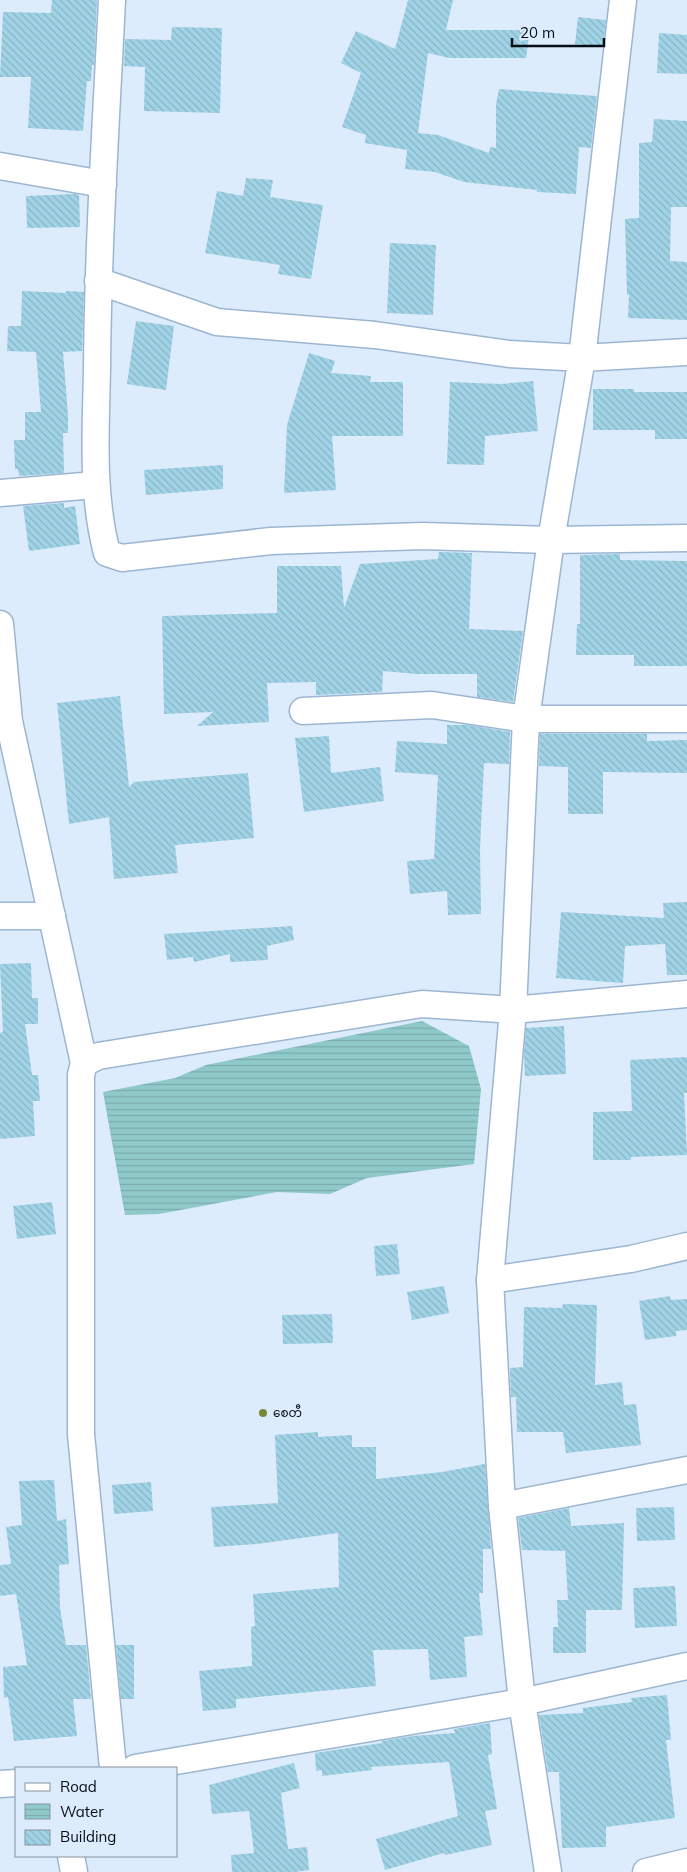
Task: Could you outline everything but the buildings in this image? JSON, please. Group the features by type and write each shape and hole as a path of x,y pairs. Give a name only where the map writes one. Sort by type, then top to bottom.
{"street":[{"path":"112,0 98,281 95,485 101,532 107,553 122,558 271,542 423,536 551,540 687,538"},
{"path":"548,1872 522,1702 502,1506 490,1280 513,1010 526,719 551,540 582,358 624,0"},
{"path":"0,166 103,184"},
{"path":"98,281 217,322 376,335 509,354 582,358 687,352"},
{"path":"0,493 95,485"},
{"path":"0,624 9,721 84,1063 80,1075 81,1434 113,1767"},
{"path":"303,711 432,705 526,719 687,719"},
{"path":"0,916 52,916"},
{"path":"84,1063 98,1056 422,1004 513,1010 687,994"},
{"path":"490,1280 631,1259 687,1246"},
{"path":"502,1506 687,1470"},
{"path":"141,1767 522,1702 687,1666"},
{"path":"0,1784 15,1783"},
{"path":"71,1857 74,1872"},
{"path":"646,1872 687,1862"}],"water":[{"path":"422,1021 469,1046 481,1089 474,1164 367,1178 330,1194 277,1192 159,1214 125,1215 103,1092 175,1078 206,1065"}],"place":[{"name":"စေတီ","path":"263,1413"}]}
